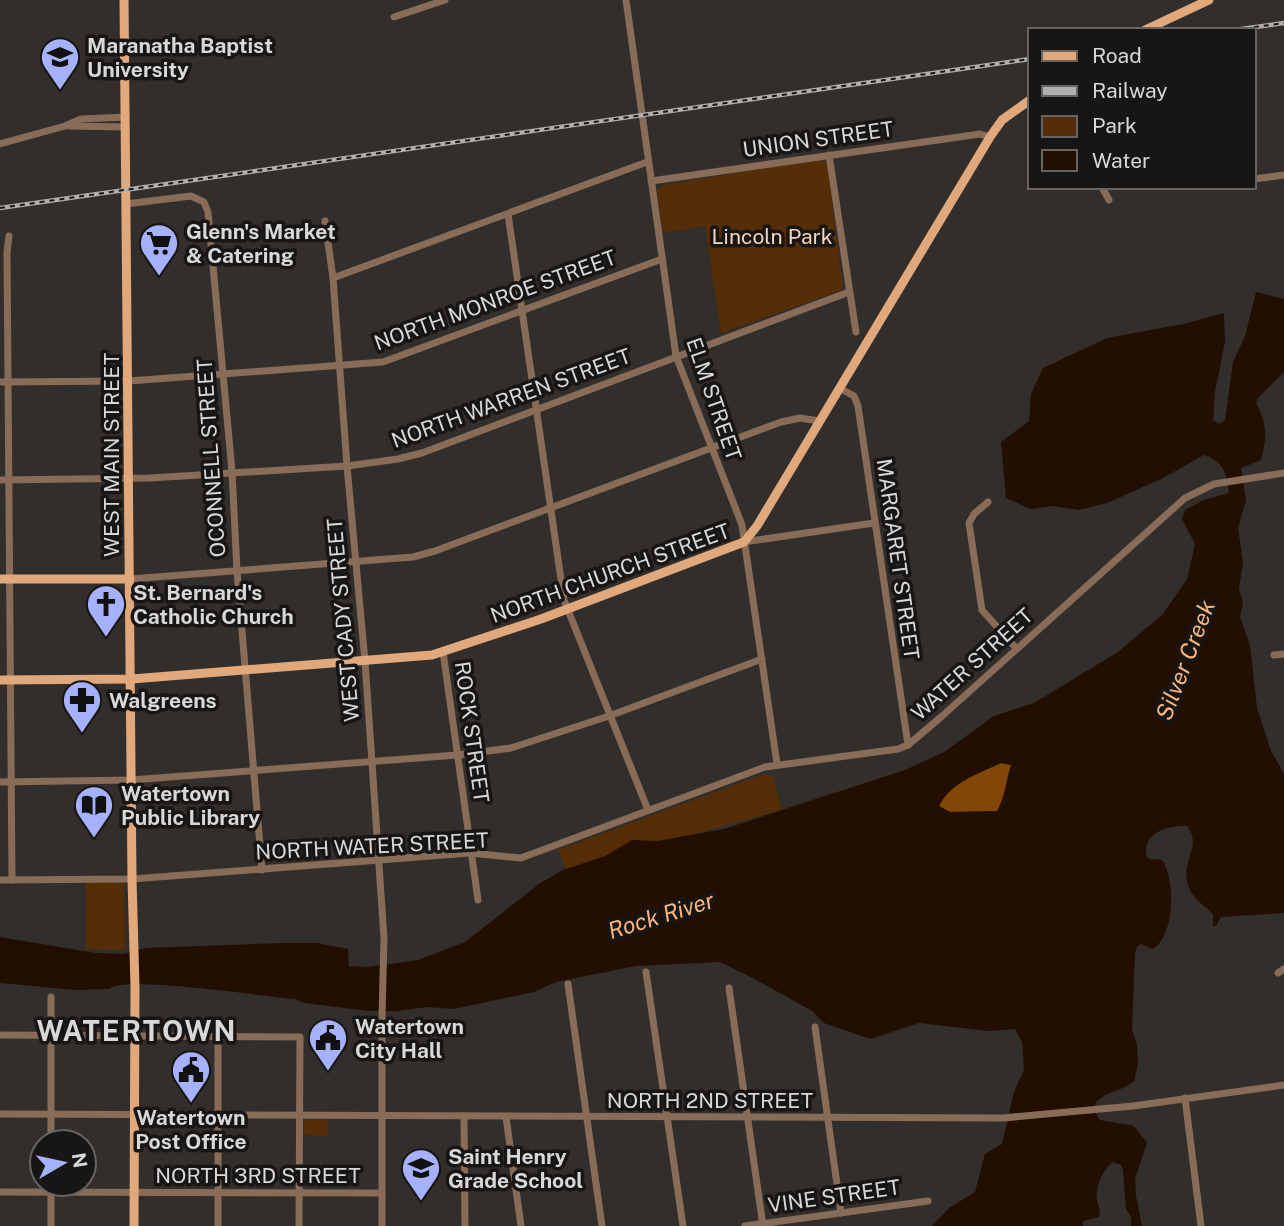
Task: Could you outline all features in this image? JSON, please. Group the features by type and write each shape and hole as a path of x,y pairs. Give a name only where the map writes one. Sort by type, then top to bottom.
{"main road":[{"name":"WEST MAIN STREET","path":"124,0 135,987 134,1226"},
{"path":"1149,28 1209,0"},
{"name":"NORTH CHURCH STREET","path":"5,680 132,679 422,656 443,652 541,619 744,542 757,526 990,137 1002,120 1028,101"},
{"path":"4,579 130,579"}],"street":[{"path":"394,17 445,0"},
{"name":"ELM STREET","path":"626,0 676,356 742,525 777,764"},
{"path":"0,144 65,127 126,122"},
{"name":"UNION STREET","path":"650,181 980,134 990,137"},
{"path":"829,155 856,332"},
{"path":"333,278 648,162"},
{"path":"1256,180 1284,175"},
{"path":"1103,189 1109,200"},
{"name":"OCONNELL STREET","path":"126,204 191,196 204,202 208,212 232,471 237,570 262,870"},
{"path":"508,214 567,608 648,810"},
{"name":"WEST CADY STREET","path":"326,221 365,661 384,938 382,1226"},
{"path":"9,236 4,382 4,579 12,880"},
{"name":"NORTH MONROE STREET","path":"4,382 129,381 393,360 410,351 662,259"},
{"name":"NORTH WARREN STREET","path":"4,480 129,479 347,466 398,459 422,453 849,292"},
{"name":"MARGARET STREET","path":"839,387 854,396 858,405 908,745"},
{"path":"130,579 419,556 789,419 806,418 819,421"},
{"name":"WATER STREET","path":"648,810 777,764 891,751 908,745 1173,507 1195,492 1224,482 1284,473"},
{"path":"988,502 974,514 969,523 982,610 1016,648"},
{"path":"744,542 874,523"},
{"name":"ROCK STREET","path":"443,652 478,900"},
{"path":"1274,655 1284,654"},
{"path":"0,782 131,780 457,755 511,748 609,716 762,659"},
{"name":"NORTH WATER STREET","path":"0,880 132,879 470,853 521,858 648,810"},
{"path":"646,972 682,1226"},
{"path":"568,984 602,1226"},
{"path":"729,988 762,1225"},
{"path":"51,997 51,1128"},
{"path":"815,1027 841,1213"},
{"path":"0,1035 300,1037 299,1226"},
{"path":"218,1037 218,1226"},
{"name":"NORTH 2ND STREET","path":"0,1114 1003,1118 1104,1109 1284,1085"},
{"path":"1185,1098 1202,1226"},
{"path":"464,1116 465,1226"},
{"path":"506,1117 521,1226"},
{"name":"NORTH 3RD STREET","path":"0,1192 28,1190"},
{"name":"NORTH 3RD STREET","path":"98,1190 382,1193"},
{"path":"51,1198 51,1226"},
{"name":"VINE STREET","path":"745,1226 928,1201"}],"green space":[{"name":"Lincoln Park","path":"819,159 827,163 843,288 721,333 705,226 663,233 657,189 664,185"},
{"path":"765,774 773,776 782,810 566,869 558,850"},
{"path":"124,881 125,950 86,949 86,882"},
{"path":"304,1120 328,1120 328,1136 304,1135"}],"shaded area":[{"path":"1001,763 1011,765 997,811 950,812 939,806 958,785"}],"water":[{"path":"1256,292 1284,299 1284,372 1256,403 1264,424 1264,445 1261,460 1241,468 1246,500 1238,528 1243,562 1239,588 1243,603 1240,617 1250,645 1257,708 1271,751 1284,774 1284,913 1221,917 1216,926 1213,926 1213,914 1195,897 1187,880 1186,872 1193,841 1187,826 1164,829 1152,836 1148,842 1147,857 1162,860 1170,880 1169,921 1160,943 1152,949 1141,944 1135,954 1132,1029 1137,1045 1138,1064 1134,1081 1105,1095 1095,1105 1100,1120 1134,1126 1147,1143 1135,1179 1142,1226 1131,1226 1131,1217 1126,1209 1123,1170 1121,1165 1113,1162 1103,1173 1097,1189 1099,1217 1083,1221 1083,1226 932,1226 949,1208 975,1192 985,1154 1002,1144 1014,1092 1024,1070 1022,1042 1015,1029 988,1031 919,1023 870,1039 824,1023 812,1011 720,962 636,966 556,982 534,992 454,1009 427,1007 397,1011 370,1011 304,1003 295,999 167,985 121,985 109,989 76,990 0,983 0,937 96,953 124,954 145,948 317,943 348,949 349,966 367,967 418,960 465,942 539,884 563,870 605,856 632,840 657,841 724,829 905,770 944,752 994,716 1034,703 1118,652 1163,614 1187,579 1195,544 1182,519 1185,510 1204,500 1229,493 1220,465 1204,455 1161,479 1107,503 1079,510 1053,506 1031,509 1006,498 1001,442 1029,421 1031,394 1043,368 1107,338 1183,324 1224,313 1225,342 1215,392 1213,420 1219,424 1225,420 1233,362 1245,336","holes":["1001,763 1011,765 997,811 950,812 939,806 951,791 966,780"]}],"railway":[{"path":"1248,28 1284,23"},
{"path":"0,208 1028,59"}],"place":[{"name":"Maranatha Baptist University","path":"60,91"},
{"name":"Glenn's Market & Catering","path":"159,277"},
{"name":"St. Bernard's Catholic Church","path":"106,638"},
{"name":"Walgreens","path":"82,734"},
{"name":"Watertown Public Library","path":"94,839"},
{"name":"Watertown City Hall","path":"328,1072"},
{"name":"Watertown Post Office","path":"191,1104"},
{"name":"Saint Henry Grade School","path":"421,1202"}],"district":[{"name":"WATERTOWN","path":"137,1030"}],"water label":[{"name":"Silver Creek","path":"1185,660"},
{"name":"Rock River","path":"661,915"}]}
